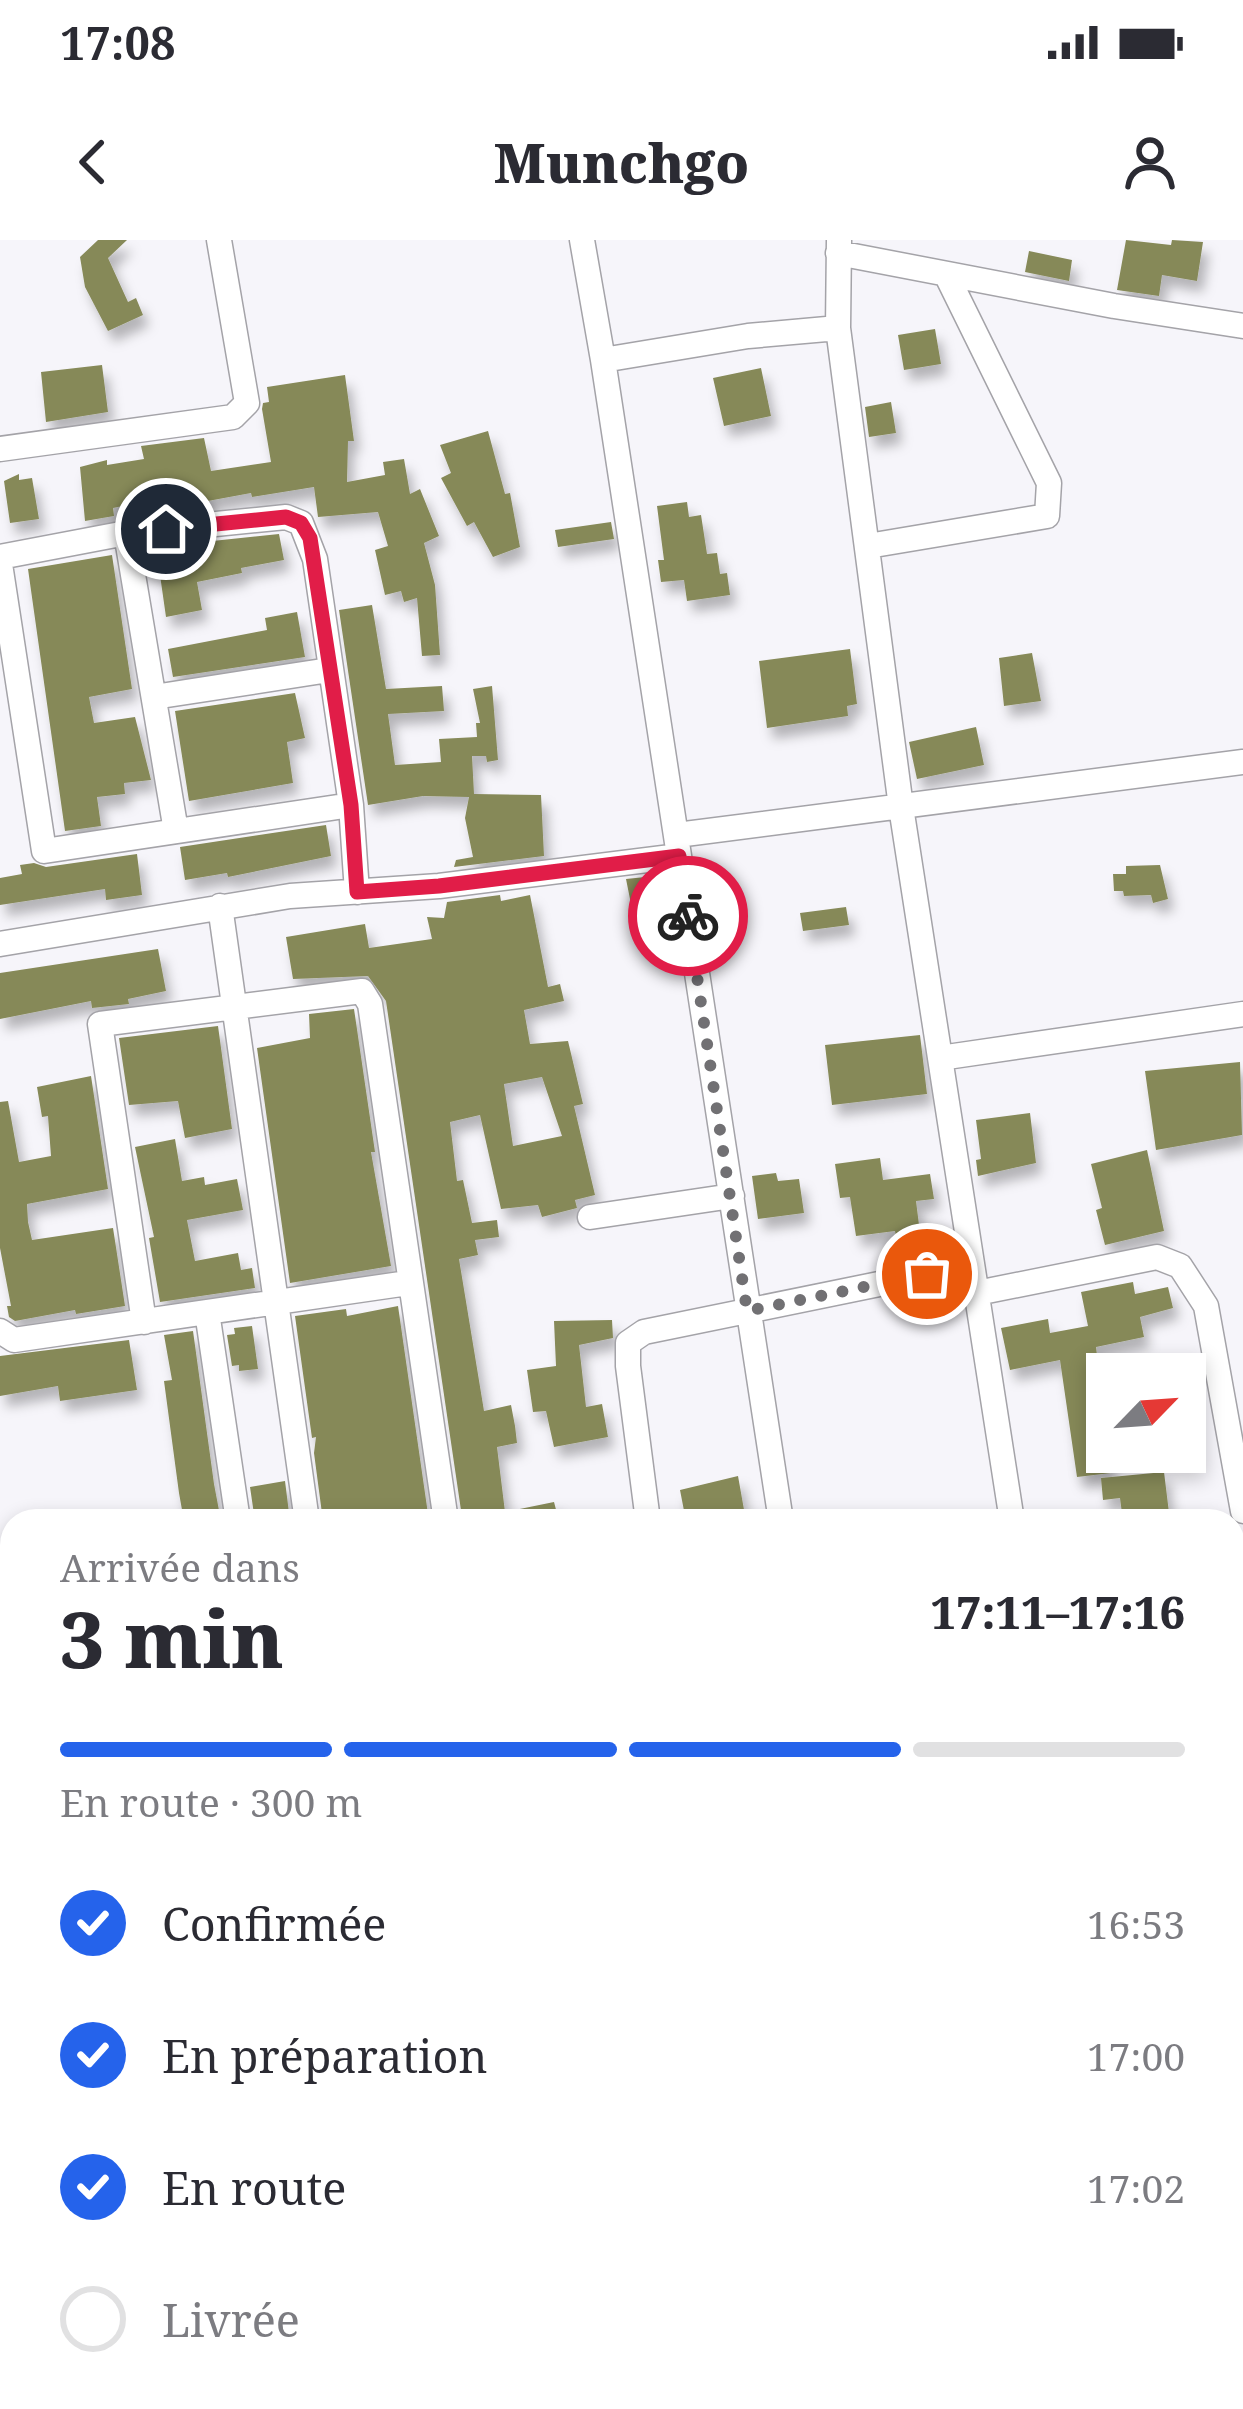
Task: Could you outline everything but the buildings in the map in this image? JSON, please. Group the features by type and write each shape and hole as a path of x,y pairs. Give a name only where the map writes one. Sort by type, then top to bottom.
{"street":[{"path":"0,449 233,417 241,412 247,403 219,240"},
{"path":"582,240 779,1509"},
{"path":"1010,1509 901,807 838,328 839,246 946,274 1243,326"},
{"path":"868,546 1047,516 1049,483 946,274"},
{"path":"603,360 748,336 838,328"},
{"path":"351,805 44,851 0,560 126,533 286,517 301,523 315,559 351,805 357,892"},
{"path":"126,533 176,831"},
{"path":"154,697 329,670"},
{"path":"0,944 290,896 439,886 901,807 1243,762"},
{"path":"220,906 305,1509"},
{"path":"144,1322 100,1024 362,992 368,996 444,1509"},
{"path":"940,1058 1243,1014"},
{"path":"590,1217 732,1196"},
{"path":"976,1294 1157,1257 1180,1266 1206,1306 1240,1470 1243,1509"},
{"path":"648,1509 628,1342 644,1332 972,1265"},
{"path":"0,1331 14,1340 408,1283"},
{"path":"207,1312 236,1509"}],"way so far":[{"path":"688,916 747,1311 927,1274"}],"route":[{"path":"166,529 286,517 301,523 310,538 351,805 357,892 679,856 688,916"}]}
